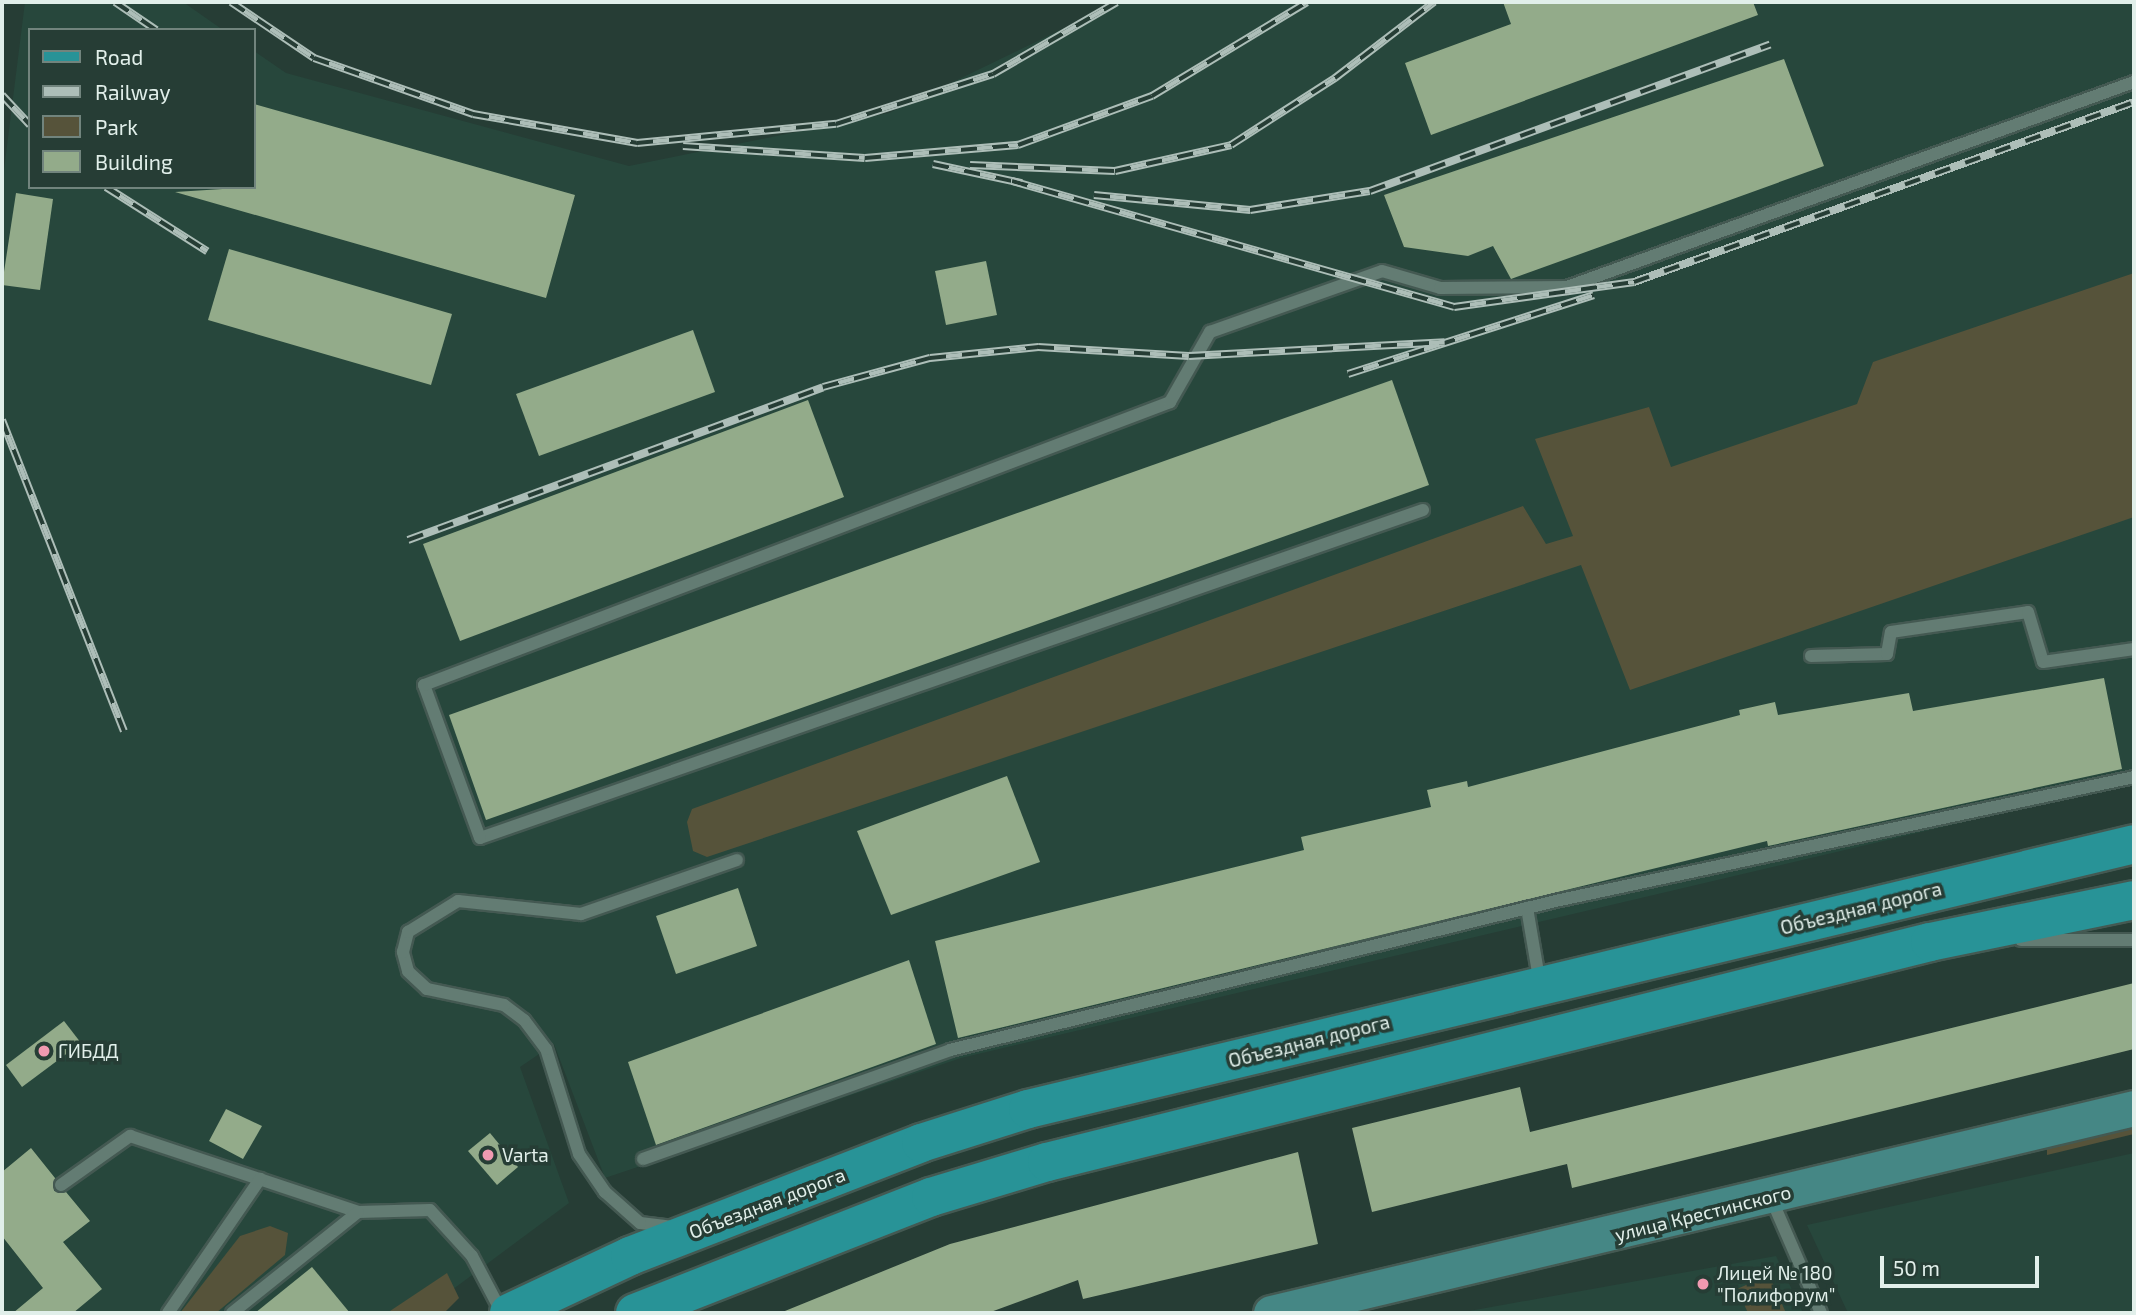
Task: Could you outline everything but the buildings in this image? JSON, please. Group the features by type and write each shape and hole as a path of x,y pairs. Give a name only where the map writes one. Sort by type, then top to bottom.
{"main road":[{"name":"Объездная дорога","path":"509,1313 698,1229 1028,1109 2134,844"},
{"path":"635,1313 931,1197 1047,1162 1930,942 2134,900"}],"street":[{"name":"улица Крестинского","path":"1271,1313 2134,1108"}],"lane":[{"path":"1423,510 480,838 424,685 1170,402 1210,332 1382,271 1440,288 1567,287 2134,82"},
{"path":"1811,656 1886,654 1891,632 2028,612 2043,662 2134,649"},
{"path":"643,1158 950,1050 1527,908 2134,776"},
{"path":"698,1229 640,1223 605,1192 579,1154 539,1040 504,1005 427,989 408,971 403,951 408,932 458,901 581,914 737,860"},
{"path":"1527,908 1540,985"},
{"path":"1930,942 2134,940"},
{"path":"61,1185 130,1136 358,1212 430,1210 472,1256 502,1313"},
{"path":"168,1313 260,1179"},
{"path":"1770,1195 1821,1313"},
{"path":"232,1313 358,1212"}],"shaded area":[{"path":"25,2 183,2 220,28 28,28 28,189 256,189 256,52 286,73 629,166 889,113 1118,2 2134,2 2134,782 961,1058 605,1178 554,1044 520,1067 569,1203 421,1313 2,1313 2,186"},
{"path":"2134,1153 2134,1313 1848,1313 1807,1225"},
{"name":"Лицей № 180 \"Полифорум\"","path":"1776,1256 1803,1313 1458,1313"}],"green space":[{"path":"2134,273 2134,517 1630,690 1581,565 707,857 693,851 687,822 692,809 1523,506 1546,544 1573,536 1535,439 1649,407 1671,467 1857,404 1873,362"},
{"path":"2134,1121 2134,1134 2047,1155 2047,1145"},
{"path":"270,1226 288,1233 285,1255 216,1313 180,1313 240,1236"},
{"path":"447,1273 459,1298 444,1313 387,1313"},
{"path":"1769,1275 1786,1313 1748,1313 1737,1289"}],"railway":[{"path":"115,2 153,28"},
{"path":"231,2 314,58 473,114 637,143 836,124 993,74 1117,2"},
{"path":"683,146 865,158 1018,145 1152,96 1307,2"},
{"path":"970,165 1115,171 1231,145 1335,78 1434,2"},
{"path":"1094,195 1250,210 1370,191 1770,45"},
{"path":"2,95 28,123"},
{"path":"1012,181 1454,307 1634,282 2134,102"},
{"path":"933,164 1022,183"},
{"path":"109,189 207,251"},
{"path":"1348,374 1594,295"},
{"path":"408,540 823,387 930,358 1038,347 1189,356 1445,342"},
{"path":"2,420 124,731"}],"place":[{"name":"ГИБДД","path":"44,1051"},
{"name":"Varta","path":"488,1155"},
{"name":"Лицей № 180 \"Полифорум\"","path":"1703,1284"}]}
